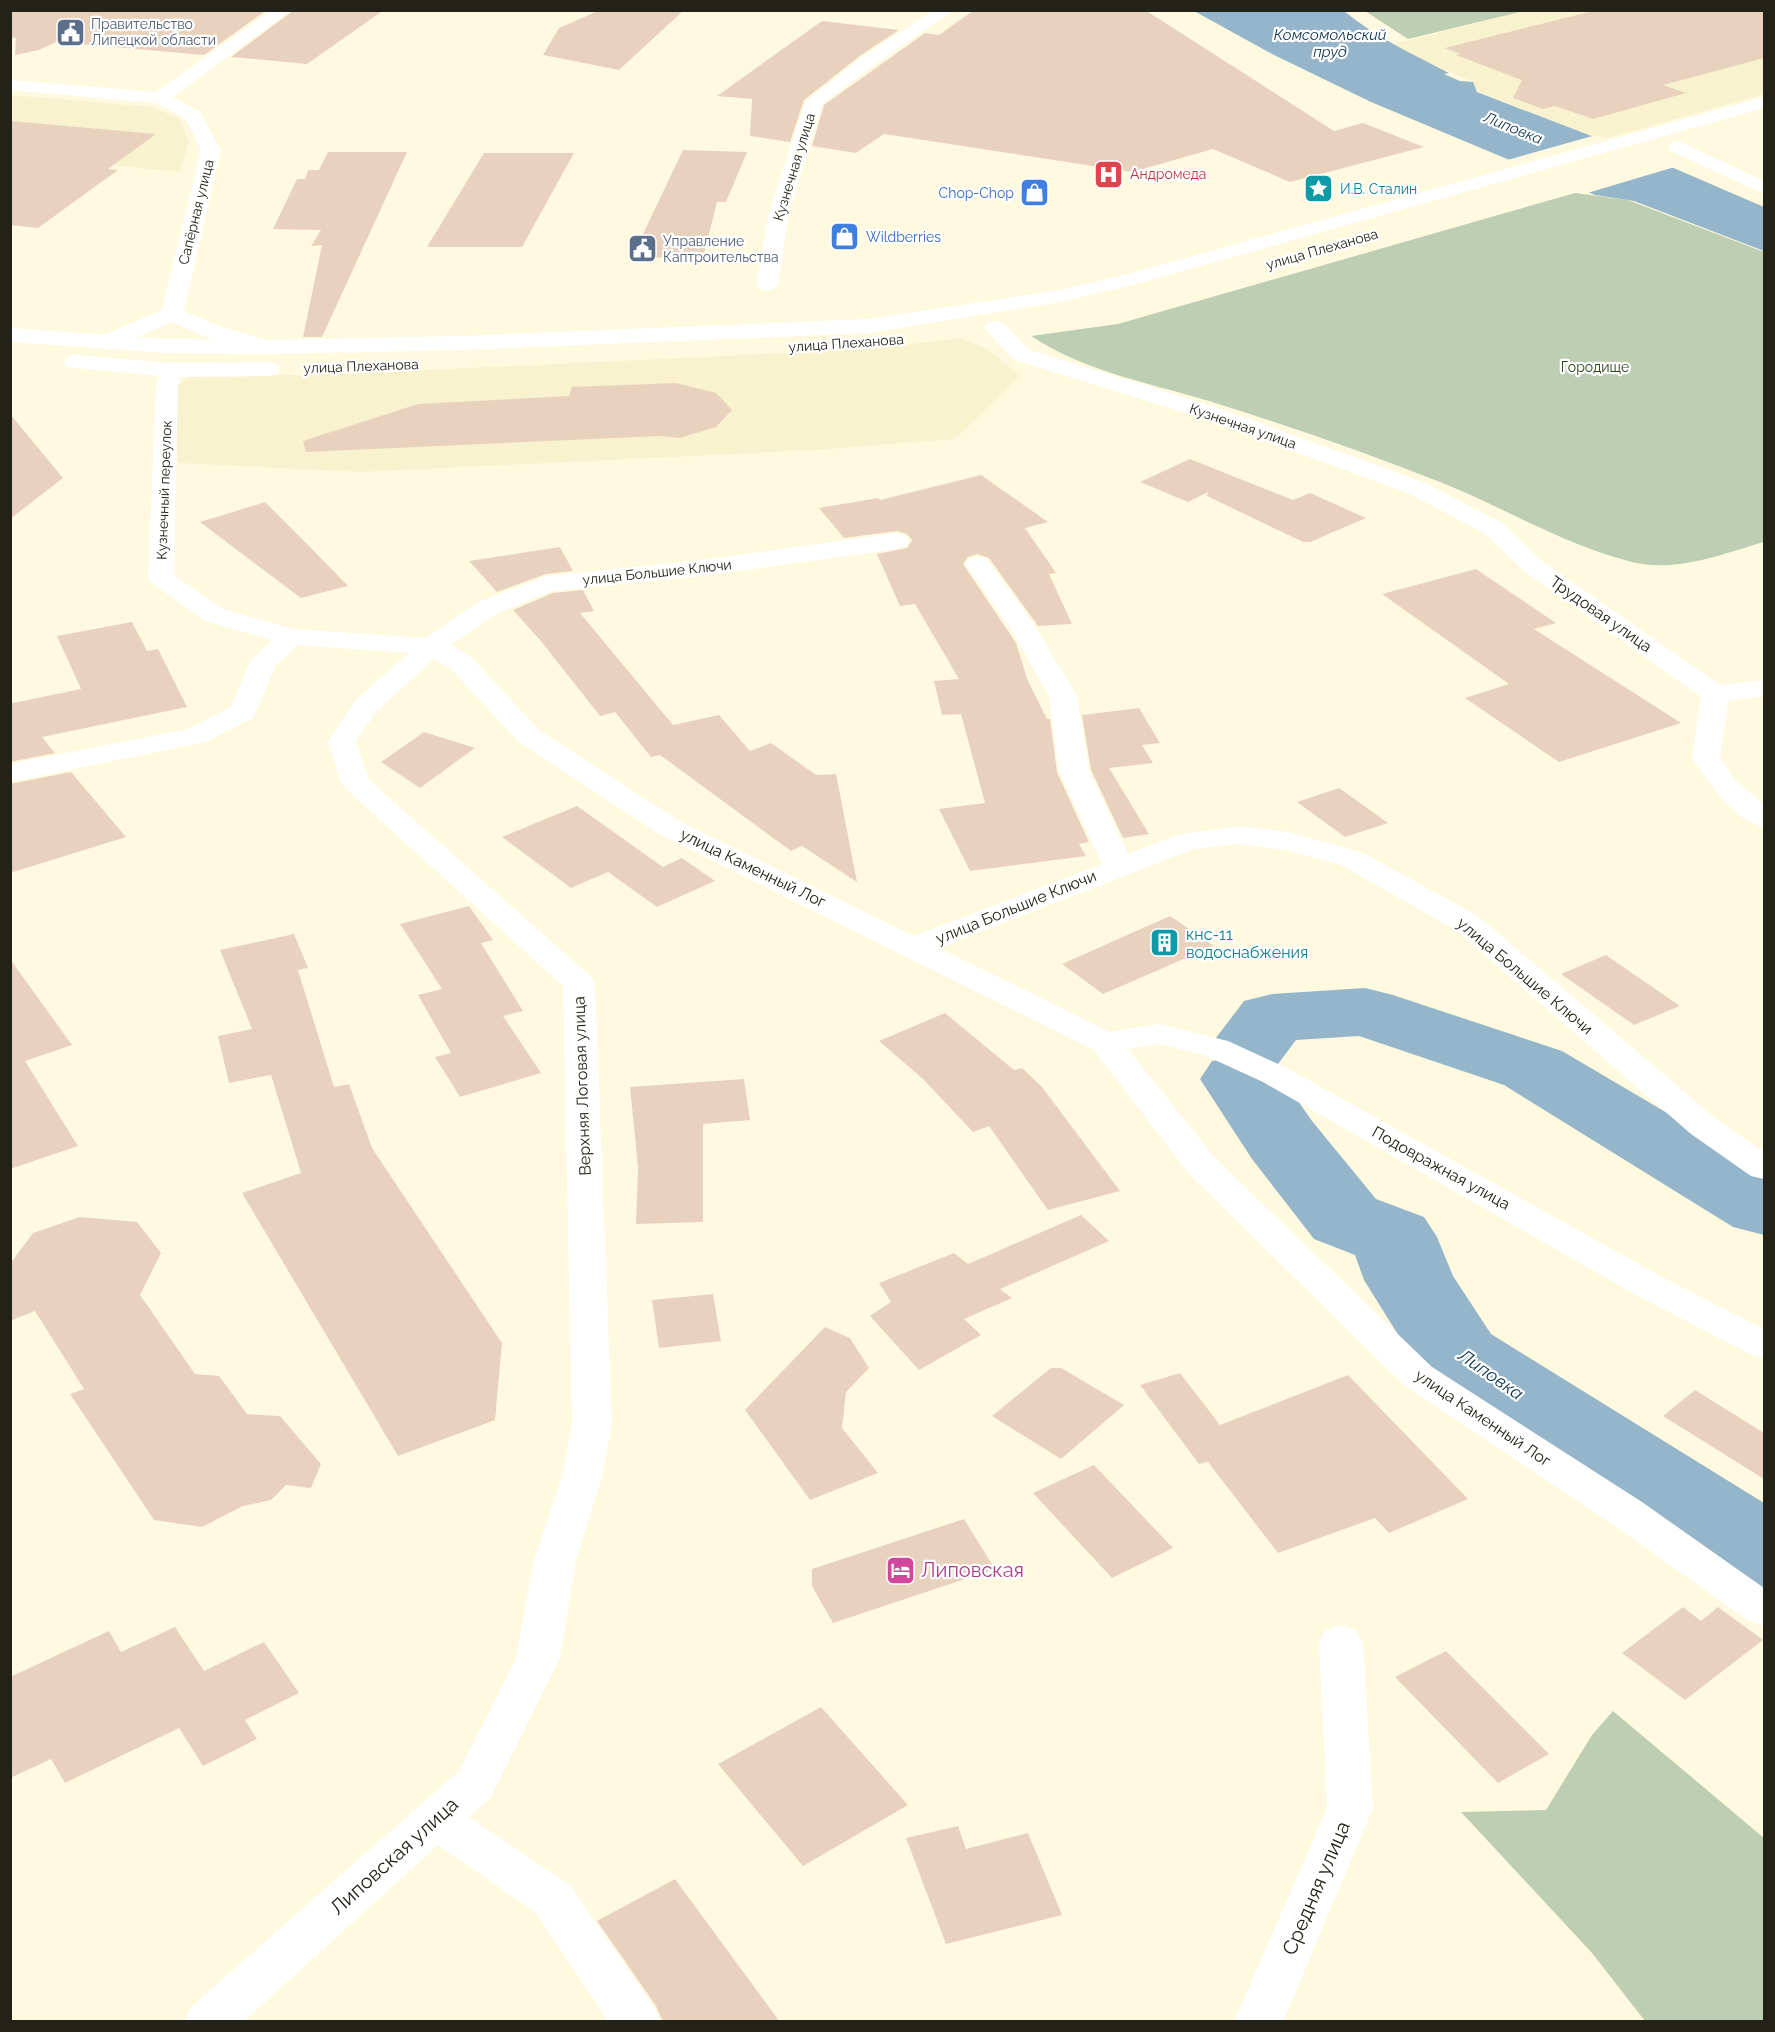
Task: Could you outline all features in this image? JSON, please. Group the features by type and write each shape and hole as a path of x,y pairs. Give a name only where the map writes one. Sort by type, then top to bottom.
{"street":[{"path":"10,85 160,98 284,10"},
{"name":"Кузнечная улица","path":"767,285 779,213 814,102 868,61 946,10"},
{"name":"Сапёрная улица","path":"160,98 193,116 212,150 172,314"},
{"name":"улица Плеханова","path":"10,335 166,346 266,347 463,343 869,327 979,310 1133,279 1764,102"},
{"path":"1700,141 1669,150 1764,188"},
{"path":"108,342 172,314 214,332 266,347"},
{"name":"Кузнечная улица","path":"1006,326 1022,355 1207,412 1417,488 1493,528"},
{"name":"улица Плеханова","path":"342,367 873,343 1006,326"},
{"name":"улица Плеханова","path":"54,361 171,370 294,368"},
{"name":"Кузнечный переулок","path":"171,370 167,386 162,578 214,615 292,637 432,646"},
{"name":"Трудовая улица","path":"1493,528 1533,566 1715,693"},
{"name":"улица Большие Ключи","path":"432,646 486,608 547,585 702,568 897,541"},
{"name":"улица Большие Ключи","path":"978,564 1024,629 1063,696 1074,771 1118,866"},
{"path":"10,773 196,736 243,712 264,661 292,637"},
{"name":"улица Каменный Лог","path":"432,646 461,663 529,736 670,828 1106,1043 1203,1167 1418,1376 1627,1513 1764,1610"},
{"name":"Верхняя Логовая улица","path":"432,646 366,706 342,741 356,783 579,983 592,1424 582,1477 555,1560 538,1658"},
{"path":"1764,688 1715,693 1706,758 1728,789 1764,818"},
{"name":"улица Большие Ключи","path":"914,947 1118,866 1188,841 1239,835 1288,841 1352,859 1467,923 1703,1126 1764,1168"},
{"name":"Подовражная улица","path":"1106,1043 1159,1034 1216,1048 1275,1075 1651,1287 1764,1345"},
{"name":"Средняя улица","path":"1258,2022 1350,1808 1341,1642"},
{"name":"Липовская улица","path":"208,2022 475,1784 538,1658"},
{"path":"435,1819 553,1899 637,2022"}],"shaded area":[{"path":"1524,11 1688,11 1764,35 1764,94 1600,140 1477,91 1473,82 1418,58 1394,44"},
{"path":"10,95 152,107 180,119 189,143 180,172 11,155"},
{"path":"960,338 987,349 1021,376 955,439 815,450 361,472 178,463 172,390 190,377 343,374 870,349"}],"green space":[{"path":"1365,11 1524,11 1408,39"},
{"name":"Городище","path":"1575,193 1628,200 1764,252 1764,542 1682,564 1649,565 1607,555 1464,492 1383,460 1238,410 1095,367 1051,348 1031,336 1118,324"},
{"path":"1613,1711 1764,1838 1764,2021 1645,2021 1592,1953 1461,1812 1546,1810 1592,1735"}],"water":[{"name":"Комсомольский пруд","path":"1194,11 1344,11 1381,37 1449,73 1444,74 1460,81 1473,82 1477,92 1669,166 1764,207 1764,251 1634,201 1595,195 1371,102 1274,55"}],"pier":[{"path":"1596,135 1678,166 1584,194 1504,161"}],"building":[{"path":"10,10 267,10 204,55 56,42 39,50 15,55 16,38 10,38"},
{"path":"294,10 384,10 307,64 231,57"},
{"path":"600,10 684,10 619,70 543,55 559,28"},
{"path":"974,10 1145,10 1334,131 1363,123 1424,147 1290,182 1213,149 1132,172 884,134 856,153 812,146 824,105 925,33 939,35"},
{"path":"1597,10 1764,10 1764,58 1663,85 1686,93 1593,119 1555,106 1543,109 1513,98 1522,80 1456,55 1461,54 1445,48"},
{"path":"822,21 899,30 861,55 804,100 790,142 750,136 752,99 717,96"},
{"path":"10,121 156,134 108,169 118,170 38,228 10,225"},
{"path":"683,150 747,152 726,202 717,202 703,258 632,257"},
{"path":"328,152 407,152 322,337 303,337 322,245 311,246 321,230 273,229 297,179 305,179 308,170 319,170"},
{"path":"484,153 574,153 522,247 427,247"},
{"path":"676,383 716,393 732,410 716,427 680,438 659,436 306,452 303,441 418,404 569,396 572,387"},
{"path":"10,414 63,478 10,519"},
{"path":"1190,459 1293,500 1310,493 1366,518 1310,542 1303,542 1207,496 1208,492 1188,502 1140,482"},
{"path":"981,475 1048,522 1025,528 1056,573 1049,574 1072,624 1038,626 989,558 977,554 968,557 963,564 1016,643 1028,681 1047,719 1050,719 1057,772 1089,842 1079,844 1086,856 970,871 939,809 985,803 961,714 942,715 934,681 959,679 915,604 900,606 877,554 907,548 912,540 907,534 897,531 844,538 819,508 878,498 880,500"},
{"path":"265,502 348,586 301,598 200,522"},
{"path":"560,547 573,571 546,574 497,592 469,561"},
{"path":"1476,569 1556,623 1534,629 1681,723 1559,762 1465,698 1509,684 1382,594"},
{"path":"583,590 594,611 580,613 673,725 719,715 750,751 771,743 816,775 836,774 857,882 802,846 791,851 660,755 651,757 615,712 600,716 540,640 513,610 553,593"},
{"path":"132,622 147,651 158,649 187,707 42,737 55,753 10,762 10,700 13,703 81,689 57,636"},
{"path":"1139,708 1160,743 1142,745 1153,763 1109,768 1149,834 1123,838 1091,770 1082,715"},
{"path":"424,732 475,748 420,788 381,762"},
{"path":"71,772 126,837 10,873 10,784"},
{"path":"1339,788 1388,823 1345,837 1297,802"},
{"path":"577,806 663,867 682,858 715,881 657,907 608,872 571,888 502,837"},
{"path":"469,906 493,940 481,943 523,1011 503,1016 541,1073 460,1097 435,1057 451,1053 418,995 442,989 400,924"},
{"path":"1170,916 1214,946 1103,994 1062,964"},
{"path":"294,934 308,968 298,970 334,1087 349,1084 372,1148 502,1343 495,1420 398,1456 242,1193 301,1173 271,1075 229,1083 218,1036 252,1029 220,950"},
{"path":"1606,955 1680,1006 1634,1025 1561,974"},
{"path":"10,959 72,1045 25,1061 78,1146 10,1169"},
{"path":"945,1013 1014,1070 1022,1068 1042,1087 1120,1191 1048,1210 989,1126 973,1132 923,1079 879,1041"},
{"path":"744,1079 750,1120 703,1124 703,1222 636,1224 638,1167 630,1087"},
{"path":"1081,1215 1109,1241 1000,1289 1012,1298 964,1319 981,1335 919,1370 870,1316 891,1302 879,1283 954,1253 968,1264"},
{"path":"80,1217 137,1222 161,1253 140,1295 195,1374 219,1376 247,1414 280,1416 321,1464 311,1488 286,1485 271,1500 243,1506 202,1527 154,1520 70,1394 84,1389 35,1311 10,1321 10,1264 33,1233"},
{"path":"713,1294 721,1341 659,1348 652,1300"},
{"path":"825,1327 850,1338 869,1368 846,1392 842,1428 878,1473 810,1500 745,1410"},
{"path":"1051,1368 1061,1368 1124,1405 1061,1459 992,1416"},
{"path":"1180,1373 1220,1425 1348,1375 1468,1499 1389,1533 1375,1518 1278,1553 1208,1462 1199,1464 1140,1385"},
{"path":"1695,1390 1764,1433 1764,1479 1663,1416"},
{"path":"1094,1465 1173,1548 1112,1578 1033,1493"},
{"name":"Липовская","path":"964,1519 995,1569 833,1623 812,1586 812,1569"},
{"path":"1683,1607 1701,1621 1718,1607 1763,1640 1685,1700 1622,1653"},
{"path":"175,1627 204,1671 264,1642 299,1693 245,1720 257,1739 203,1766 179,1728 65,1783 51,1759 10,1778 10,1677 109,1631 121,1652"},
{"path":"1446,1651 1549,1754 1498,1783 1395,1677"},
{"path":"821,1707 908,1805 803,1866 718,1764"},
{"path":"958,1826 966,1849 1028,1833 1062,1915 946,1944 906,1838"},
{"path":"675,1879 780,2022 663,2022 656,2006 597,1921"}],"waterway":[{"name":"Липовка","path":"1249,1047 1272,1018 1365,1012 1533,1068 1764,1207"},
{"name":"Липовка","path":"1241,1079 1282,1140 1345,1219 1393,1237 1409,1280 1458,1356 1764,1551"}],"place":[{"name":"Правительство Липецкой области","path":"70,32"},
{"name":"Андромеда","path":"1109,174"},
{"name":"И.В. Сталин","path":"1319,189"},
{"name":"Chop-Chop","path":"1035,193"},
{"name":"Wildberries","path":"845,237"},
{"name":"Управление Каптроительства","path":"642,249"},
{"name":"кнс-11 водоснабжения","path":"1165,943"},
{"name":"Липовская","path":"900,1570"}]}
